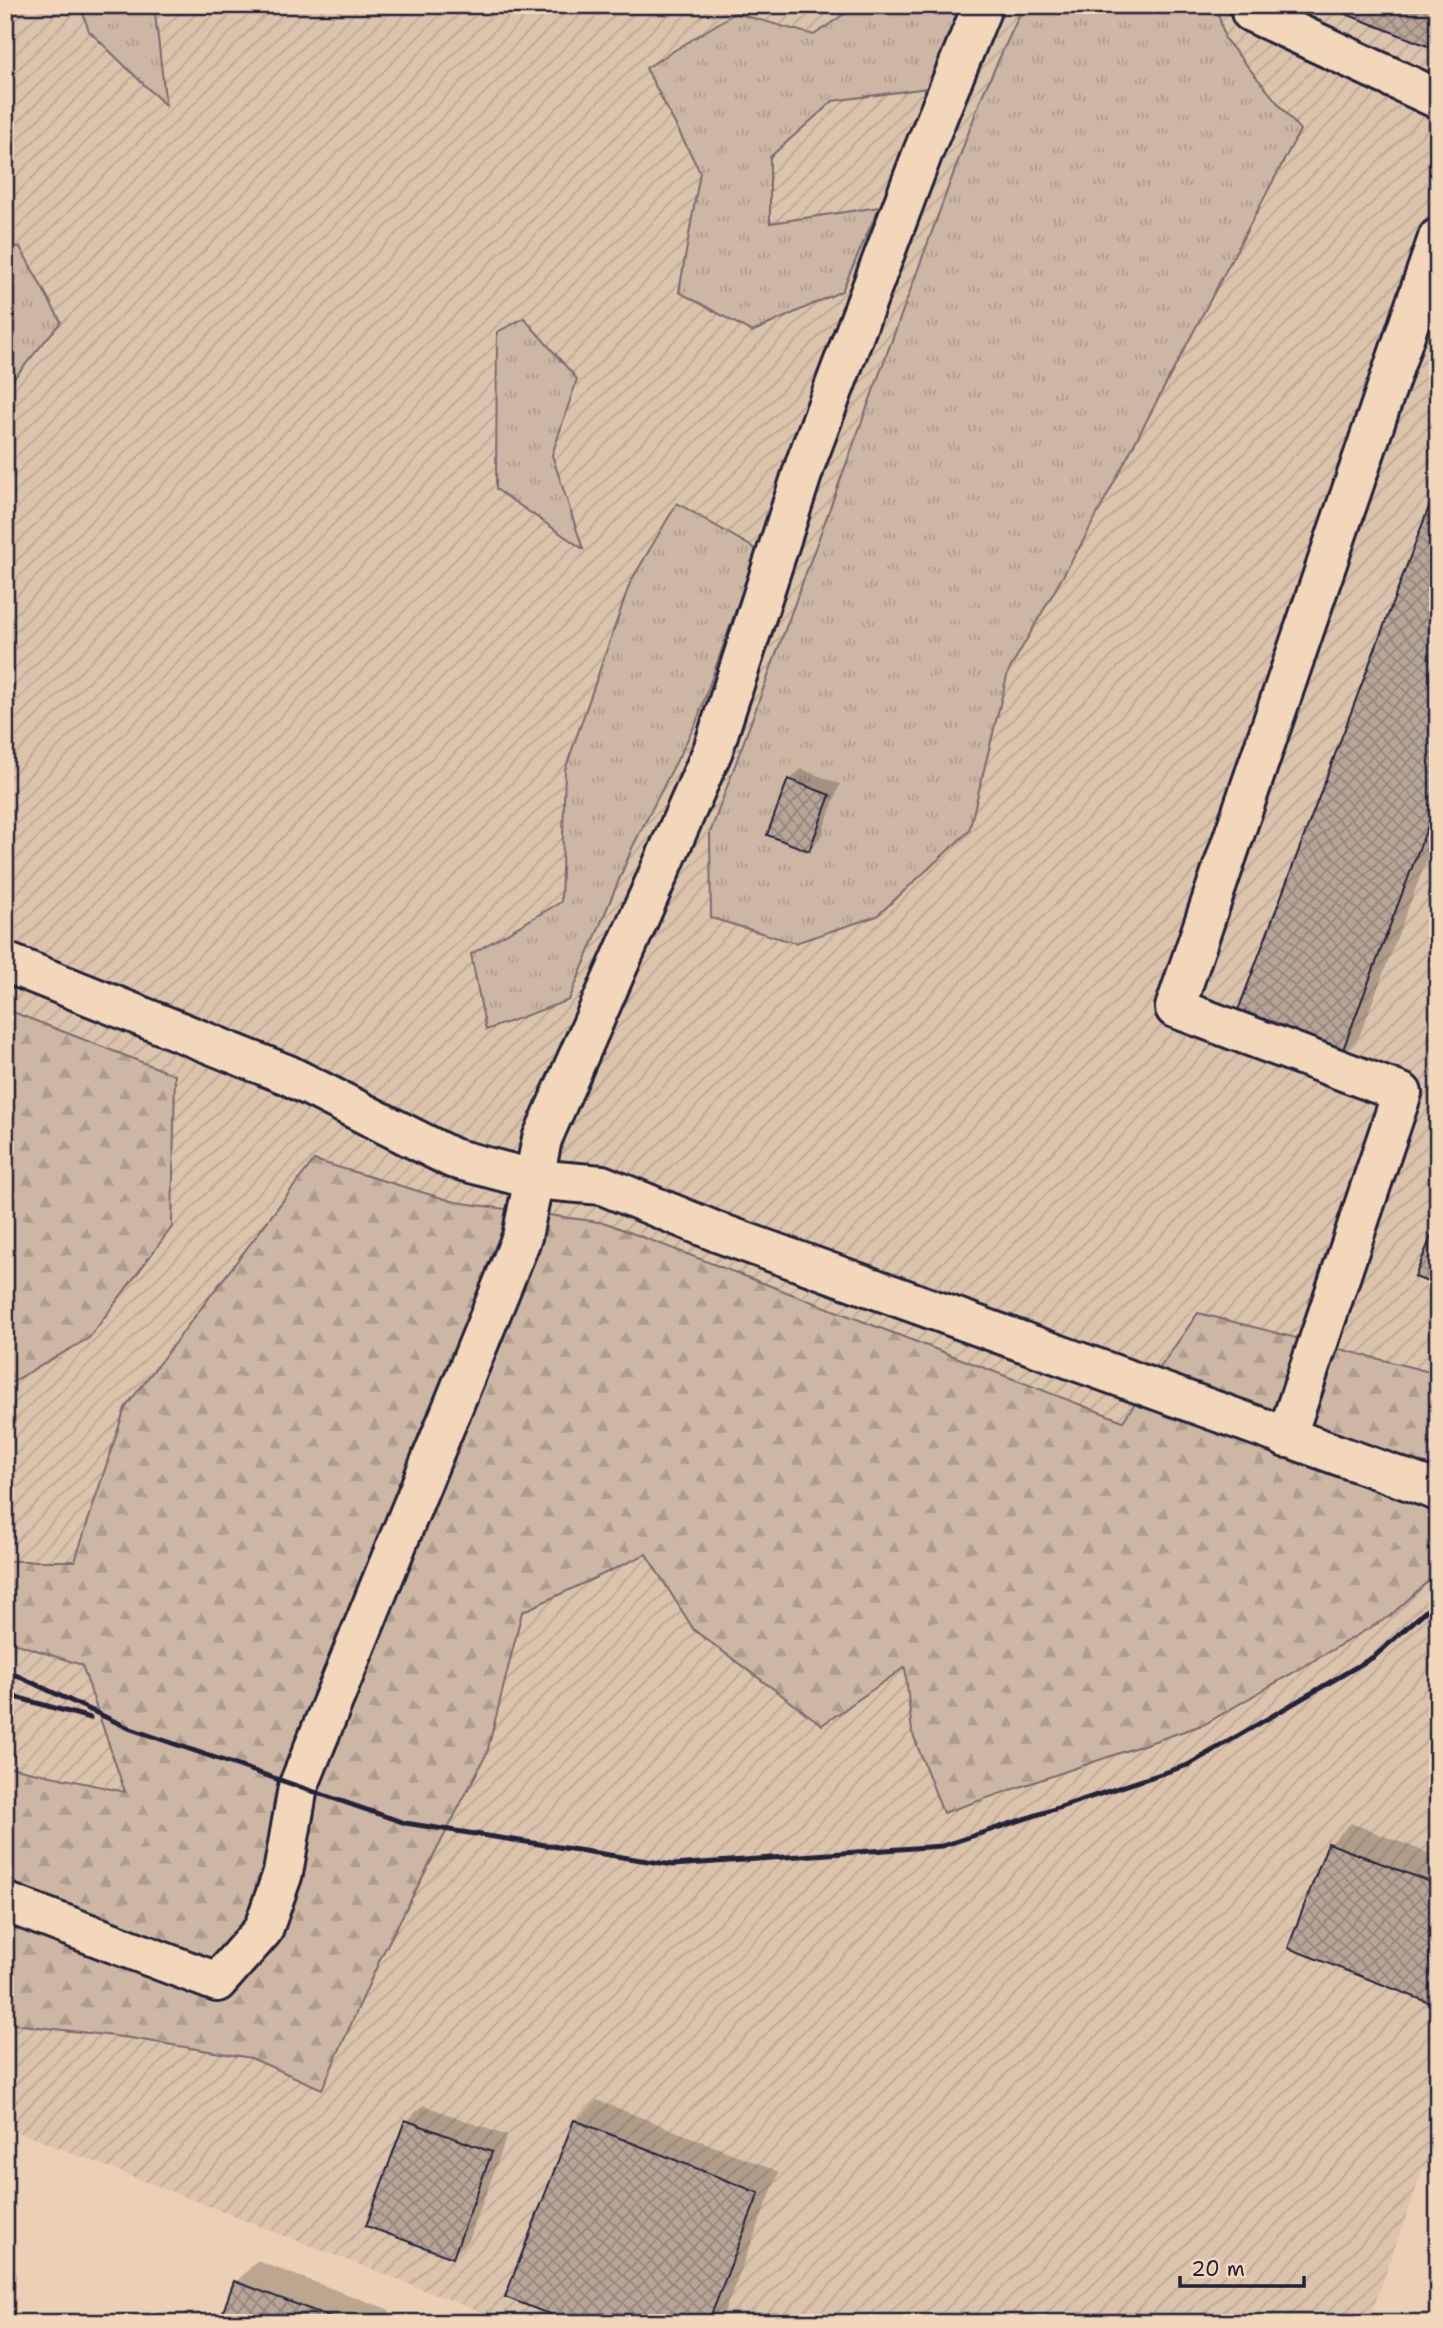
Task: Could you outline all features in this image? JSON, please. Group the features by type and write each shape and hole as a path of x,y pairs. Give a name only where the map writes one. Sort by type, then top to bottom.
{"lane":[{"path":"5,1902 217,1982 263,1930 283,1874 298,1787 522,1237 542,1139 713,750 806,462 923,152 983,5"},
{"path":"1250,5 1251,12 1438,99"},
{"path":"1286,1437 1402,1093 1175,1008 1438,238"},
{"path":"5,962 288,1075 452,1158 532,1179 602,1185 717,1232 1438,1491"}],"shaded area":[{"path":"5,5 1438,5 1438,2174 1423,2169 1368,2323 509,2323 5,2127"}],"green space":[{"path":"80,5 154,5 166,106 89,31"},
{"path":"857,5 962,5 927,88 833,101 770,157 770,223 879,207 842,291 752,332 679,292 700,172 646,68 735,13 814,35"},
{"path":"1024,5 1216,5 1225,39 1300,130 1083,541 1008,672 969,831 877,916 795,943 711,918 710,833 982,96"},
{"path":"5,246 20,247 61,322 5,389"},
{"path":"524,318 577,379 552,455 583,549 496,489 497,332"},
{"path":"677,503 757,550 696,723 633,846 569,1000 486,1030 471,954 561,902 565,770 630,583"},
{"path":"5,1009 175,1075 172,1227 89,1338 5,1386"},
{"path":"314,1160 455,1202 606,1223 1123,1421 1198,1313 1438,1374 1438,1572 1390,1616 1205,1724 943,1813 912,1732 905,1667 822,1725 694,1630 646,1554 522,1612 487,1753 381,1957 322,2089 251,2058 130,2038 5,2023 5,1766 125,1792 82,1665 5,1640 5,1561 75,1561 125,1408"}],"building":[{"path":"1323,5 1438,5 1438,50"},
{"path":"1438,483 1438,799 1339,1060 1234,1021"},
{"path":"788,779 830,795 809,851 767,835"},
{"path":"1438,1219 1438,1286 1415,1277"},
{"path":"1328,1843 1438,1885 1438,2006 1288,1948"},
{"path":"405,2120 492,2152 453,2258 366,2226"},
{"path":"574,2120 759,2193 708,2323 572,2323 505,2297"},
{"path":"234,2281 347,2323 219,2323"}],"railway":[{"path":"5,1670 131,1729 405,1823 673,1865 942,1846 1188,1765 1375,1656 1438,1600"},
{"path":"5,1694 90,1718"}]}
